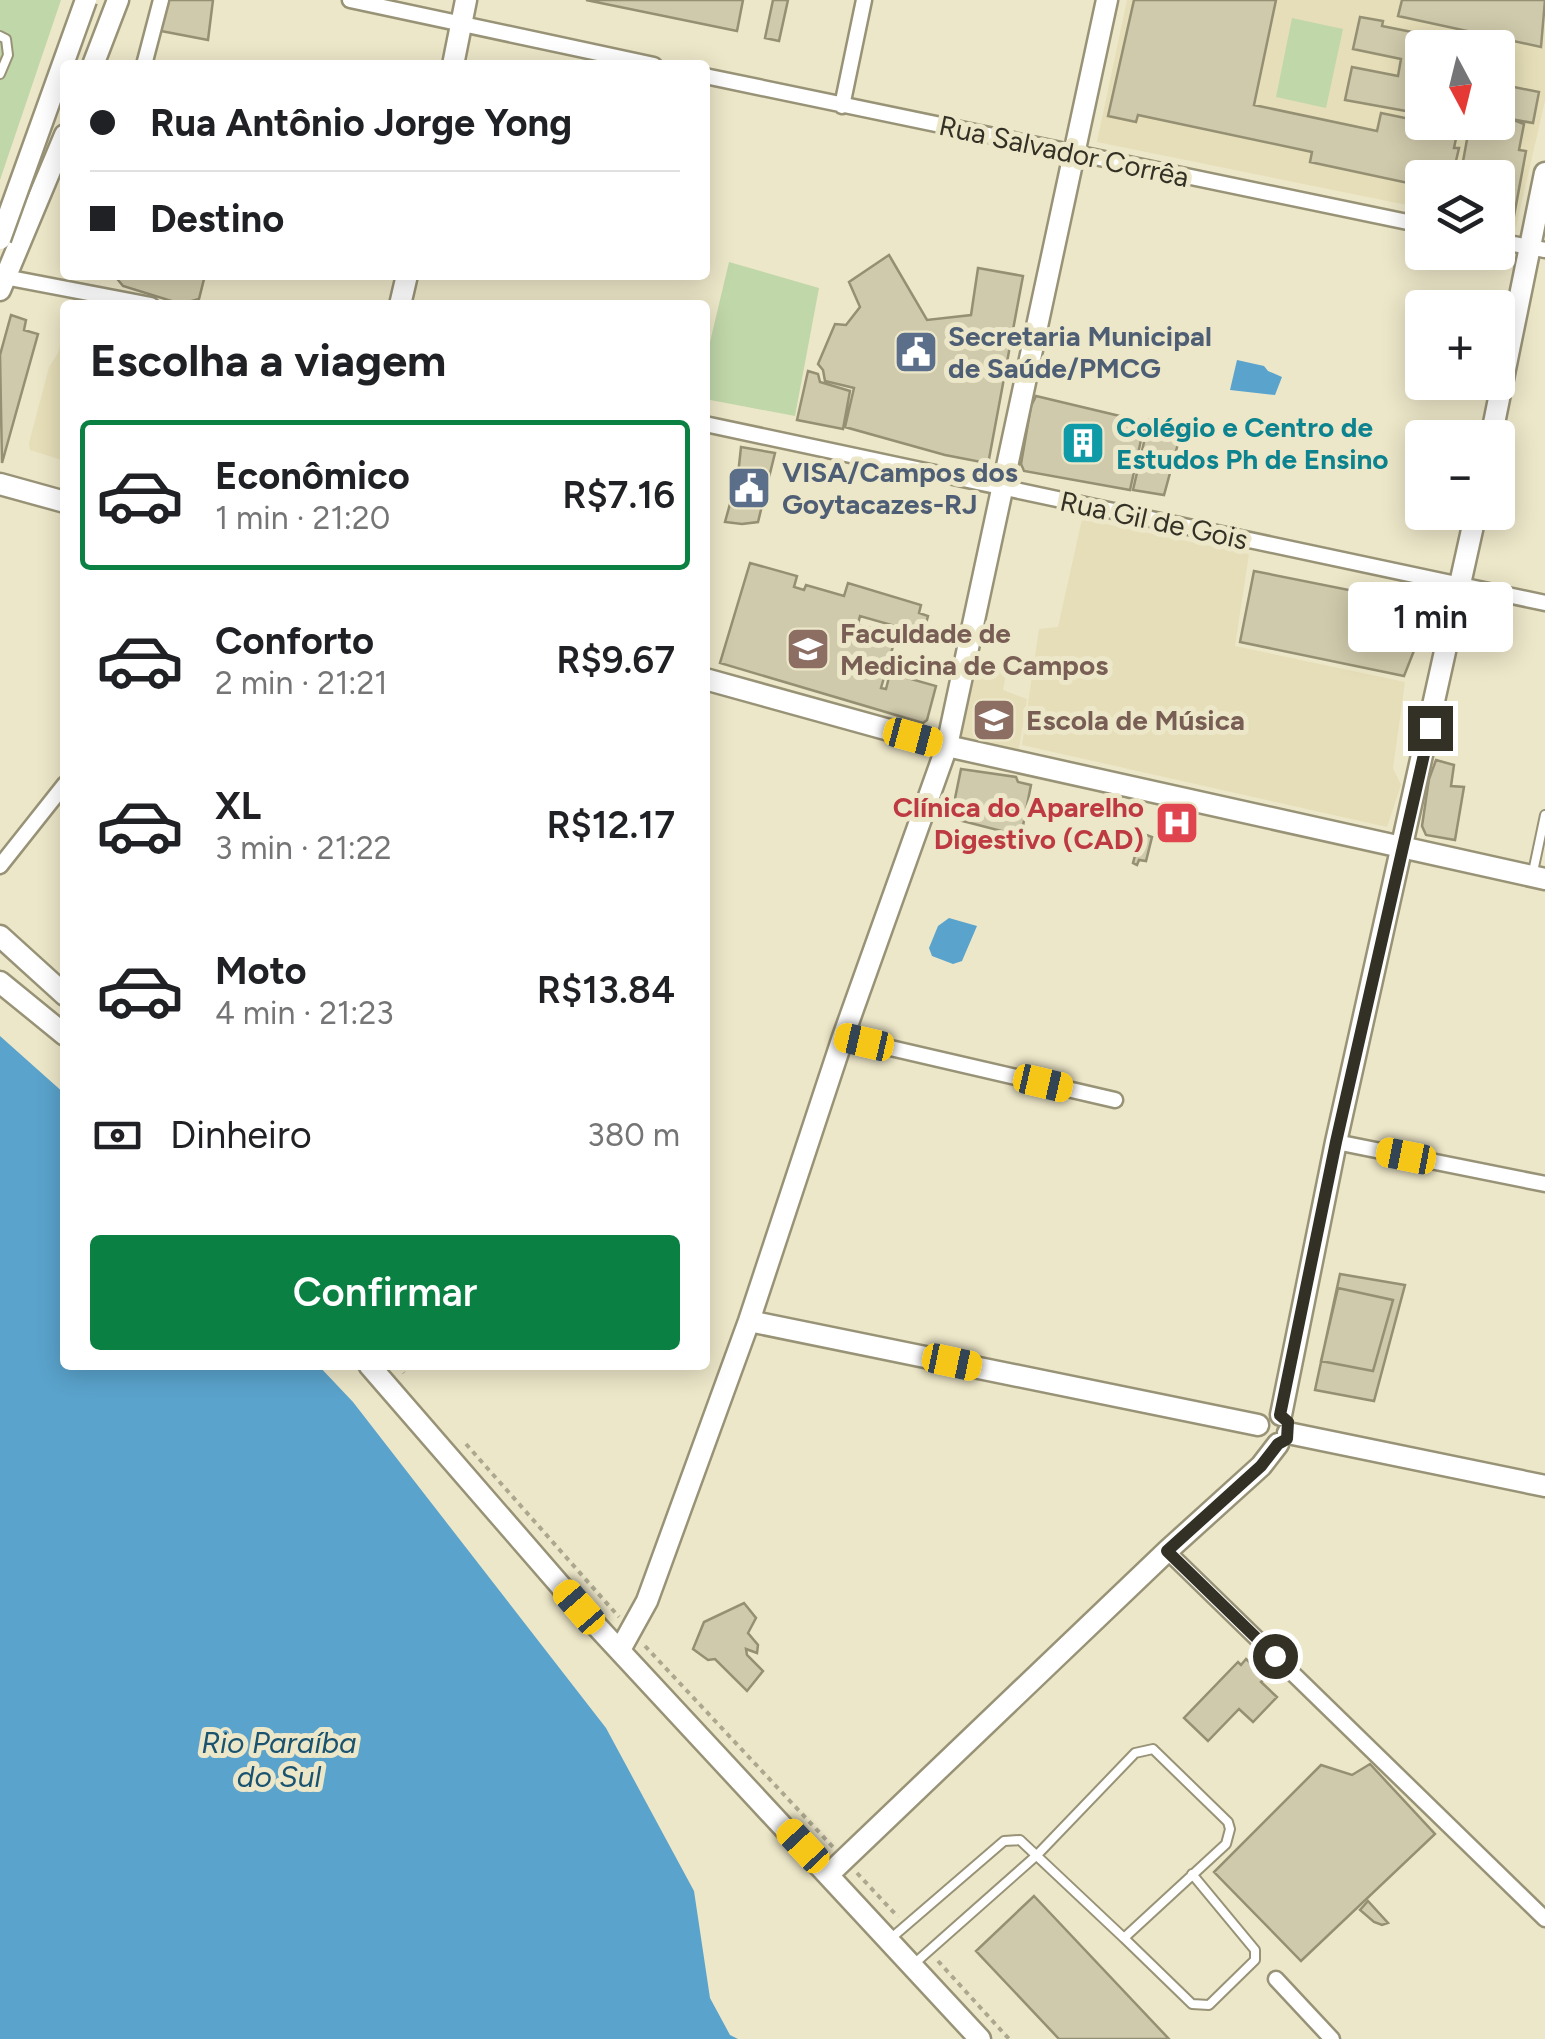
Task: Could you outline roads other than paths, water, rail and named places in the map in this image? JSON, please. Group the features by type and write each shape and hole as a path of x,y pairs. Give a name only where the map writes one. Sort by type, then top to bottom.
{"main road":[{"path":"64,60 86,0"},
{"path":"95,60 118,0"},
{"path":"454,60 466,0"},
{"path":"626,1640 647,1601 749,1321 843,1037 947,746 1108,0"},
{"path":"0,239 60,72"},
{"path":"2,281 60,147"},
{"path":"1495,420 1537,249 1545,173"},
{"path":"0,207 38,201"},
{"path":"0,484 60,501"},
{"path":"837,1867 1261,1466 1282,1431 1336,1142 1473,530"},
{"path":"710,680 947,746 1539,878"},
{"path":"0,936 60,990"},
{"path":"0,982 60,1031"},
{"path":"749,1321 1258,1425 1270,1414 1282,1431 1545,1486"},
{"path":"373,1370 579,1607 626,1640 837,1867 889,1940 980,2039"}],"street":[{"path":"145,60 161,0"},
{"path":"350,0 631,60"},
{"path":"842,106 864,0"},
{"name":"Rua Salvador Corrêa","path":"710,77 1405,222"},
{"path":"2,281 74,281 135,300"},
{"name":"Rua Gil de Gois","path":"710,425 1545,603"},
{"path":"0,866 60,790"},
{"path":"843,1037 1115,1100"},
{"path":"1336,1142 1545,1184"},
{"path":"1167,1551 1545,1919"},
{"path":"1276,1979 1332,2039"}],"lane":[{"path":"0,36 6,38 9,46 0,74"},
{"path":"1539,878 1545,815"},
{"path":"912,1966 1037,1854 1135,1753 1154,1749 1208,1800 1230,1829 1226,1844 1124,1938"},
{"path":"889,1940 1004,1841 1020,1840 1192,2004 1210,2005 1255,1960 1255,1950 1192,1874"}],"water":[{"path":"1237,360 1264,366 1282,377 1275,395 1230,390"},
{"path":"949,918 977,926 962,961 953,964 932,956 929,948 938,926"},
{"name":"Rio Paraíba do Sul","path":"0,1036 60,1090 60,1370 323,1370 353,1402 606,1728 694,1891 710,1998 730,2035 738,2039 0,2039"}],"place":[{"name":"Secretaria Municipal de Saúde/PMCG","path":"916,352"},
{"name":"Colégio e Centro de Estudos Ph de Ensino","path":"1083,443"},
{"name":"VISA/Campos dos Goytacazes-RJ","path":"749,488"},
{"name":"Faculdade de Medicina de Campos","path":"808,649"},
{"name":"Escola de Música","path":"994,720"},
{"name":"Clínica do Aparelho Digestivo (CAD)","path":"1177,823"}]}
